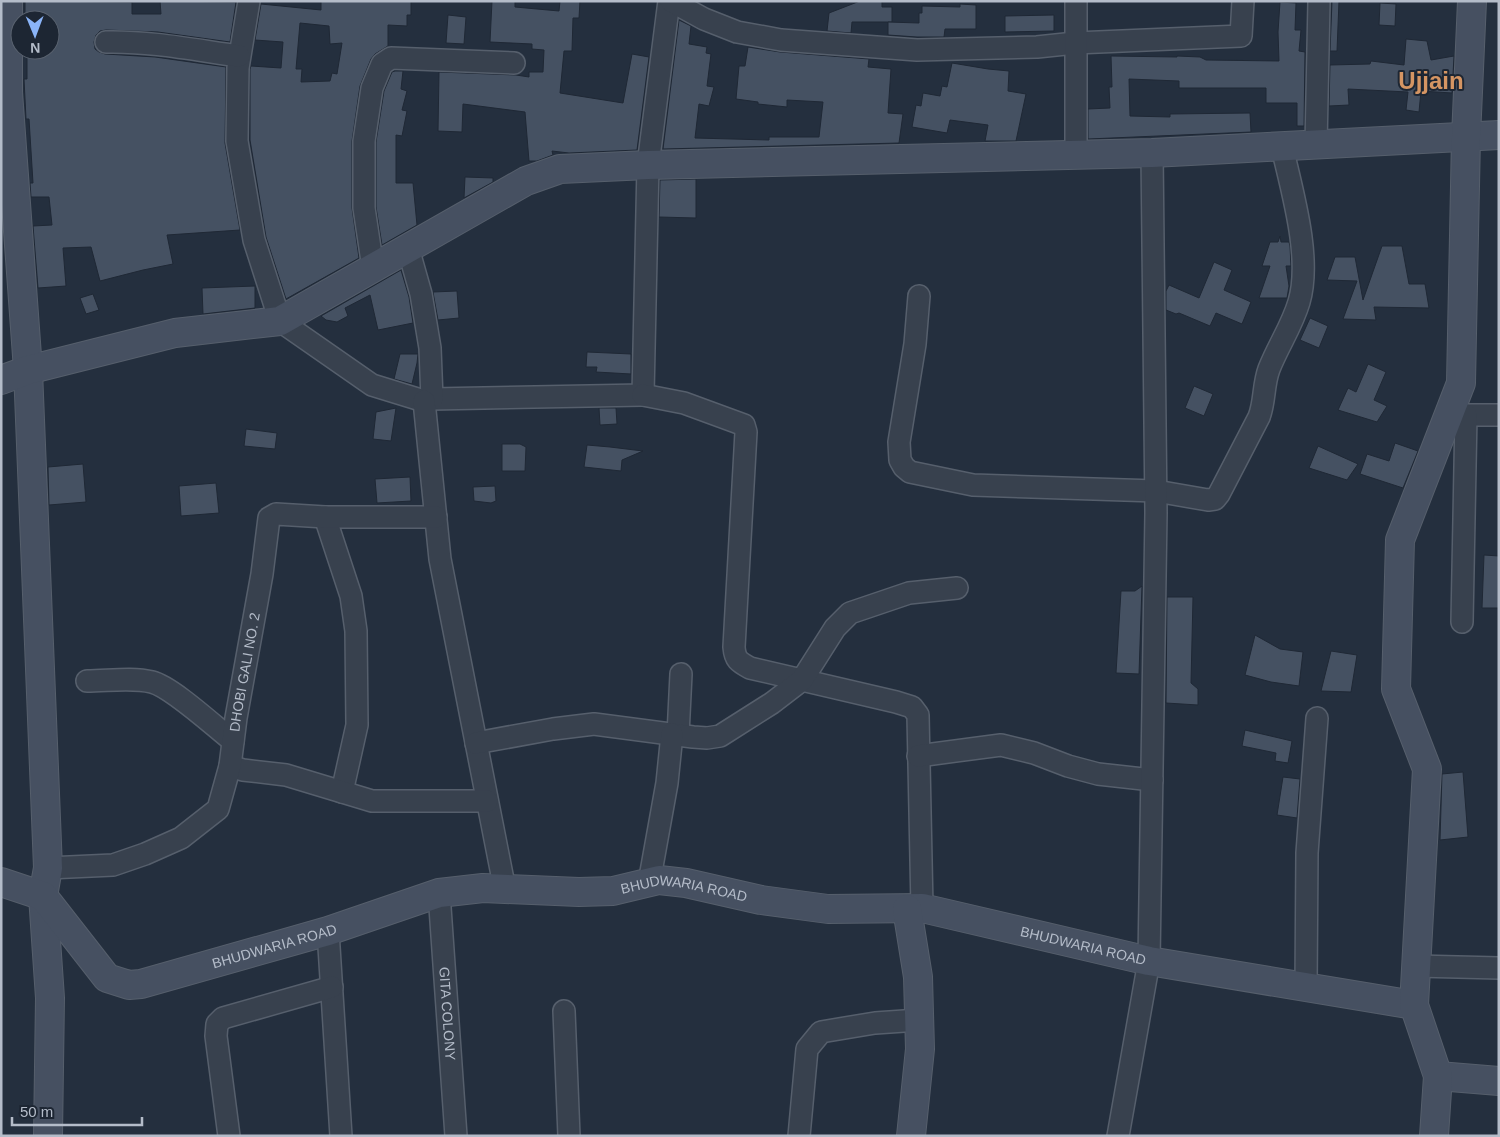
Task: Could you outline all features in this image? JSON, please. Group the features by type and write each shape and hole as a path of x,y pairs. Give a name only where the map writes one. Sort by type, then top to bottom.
{"street":[{"path":"8,1 5,92 28,370 48,868 43,896 50,998 48,1136"},
{"path":"249,1 238,68 238,141 254,240 280,321 372,385 428,400 643,395 684,403 744,424 746,432 734,656 740,663 750,668 912,707 918,715 915,909 920,1049 911,1136"},
{"path":"643,395 648,165 670,1 704,19 737,32 781,40 917,50 1037,47 1075,43 1241,36 1243,1"},
{"path":"1076,1 1076,155"},
{"path":"1316,145 1319,1"},
{"path":"1462,622 1457,415 1461,383 1466,137 1472,1"},
{"path":"106,42 151,44 239,56"},
{"path":"373,268 364,208 364,141 372,88 382,64 391,58 514,63"},
{"path":"1,380 28,370 175,333 280,321 526,181 560,169 648,165 1152,153 1499,135"},
{"path":"919,296 915,344 899,442 900,460 910,472 973,485 1156,491 1208,500 1215,499 1263,406 1269,368 1294,317 1302,286 1302,248 1299,225 1282,147"},
{"path":"1118,1136 1149,961 1156,491 1152,153"},
{"path":"408,248 421,294 430,348 428,400 440,559 505,890"},
{"path":"1457,415 1499,415"},
{"path":"1434,1136 1438,1076 1414,1006 1427,769 1396,689 1400,540 1457,415"},
{"name":"DHOBI GALI NO. 2","path":"48,868 113,864 145,854 181,838 218,809 230,766 236,718 262,574 269,518 276,514 325,517 436,517"},
{"path":"325,517 351,596 356,631 357,725 342,792"},
{"path":"476,743 553,729 594,724 675,735 707,738 720,736 772,703 802,680 835,628 850,613 909,593 957,588"},
{"path":"648,883 675,735 681,674"},
{"path":"87,681 142,680 154,682 169,691 233,741"},
{"path":"1306,988 1307,853 1317,718"},
{"path":"918,756 1000,745 1034,753 1068,766 1098,774 1152,780"},
{"path":"230,766 243,770 286,775 372,800 487,801"},
{"name":"BHUDWARIA ROAD","path":"43,896 107,978 129,986 328,931 439,893 483,888 578,892 613,891 660,880 686,882 762,900 828,909 915,909 1149,961 1414,1006"},
{"path":"1,882 43,896"},
{"name":"GITA COLONY","path":"439,893 456,1136"},
{"path":"328,931 341,1136"},
{"path":"1416,966 1499,968"},
{"path":"229,1136 216,1036 217,1024 223,1018 332,987"},
{"path":"564,1011 569,1136"},
{"path":"799,1136 807,1049 821,1032 875,1023 919,1020"},
{"path":"1438,1076 1499,1081"}],"building":[{"path":"25,1 132,2 132,14 161,14 160,1 236,2 230,42 158,32 106,30 100,31 96,35 94,42 95,49 105,54 155,57 226,67 225,143 240,230 167,235 173,264 100,281 91,247 63,248 66,286 38,288 33,226 52,225 49,197 31,197 30,183 33,183 29,119 26,119 24,79 27,79 27,60 60,60 60,10 25,10"},
{"path":"321,1 411,1 411,15 407,15 407,26 388,25 388,46 375,54 371,59 360,86 352,141 352,208 359,258 286,299 266,237 250,140 250,69 251,66 281,68 283,42 255,40 261,4 321,10","holes":["300,23 329,26 330,44 342,43 337,74 332,73 330,81 301,82 302,69 296,69"]},
{"path":"492,1 515,1 515,7 559,11 560,1 580,1 579,18 573,18 572,51 564,51 560,93 623,103 632,54 649,57 637,150 569,153 552,151 553,155 537,161 529,161 525,112 463,104 462,132 438,131 439,72 529,77 529,72 543,72 544,50 532,49 532,44 490,42"},
{"path":"860,1 882,1 882,7 892,7 892,22 852,22 851,33 827,31 829,13"},
{"path":"1332,1 1339,1 1337,51 1330,51"},
{"path":"1280,2 1296,3 1295,30 1301,30 1299,51 1305,52 1304,126 1297,126 1297,103 1266,103 1266,88 1179,88 1179,81 1129,79 1130,116 1170,117 1170,114 1250,113 1251,132 1088,139 1088,109 1110,108 1109,87 1112,87 1111,56 1177,56 1200,57 1206,60 1279,61"},
{"path":"1380,3 1396,4 1395,26 1379,25"},
{"path":"960,4 976,5 976,29 945,29 944,37 888,35 888,22 919,23 919,13 922,13 922,6 960,7"},
{"path":"448,15 466,17 464,44 446,43"},
{"path":"1054,15 1054,31 1005,32 1005,16"},
{"path":"679,20 691,26 689,44 707,47 706,53 711,54 707,86 714,87 709,106 699,104 695,138 769,140 769,137 819,137 823,102 787,100 787,107 758,104 758,102 736,99 739,66 745,66 748,47 780,52 869,59 868,67 891,69 888,113 903,114 899,143 663,149"},
{"path":"1406,39 1427,41 1431,60 1454,56 1452,93 1421,91 1419,112 1406,110 1408,92 1348,89 1349,105 1329,106 1330,65 1370,64 1371,61 1404,65"},
{"path":"952,63 1009,71 1008,91 1026,94 1016,141 985,141 988,125 950,120 947,133 912,127 916,105 921,106 923,93 940,96 942,86 947,87"},
{"path":"403,71 401,89 407,91 402,110 407,111 402,136 396,135 396,183 413,183 417,225 382,245 376,207 376,142 384,91 392,72"},
{"path":"465,177 493,178 493,182 464,198"},
{"path":"696,179 696,218 659,217 660,180"},
{"path":"1280,236 1281,242 1289,242 1290,246 1291,266 1286,266 1289,286 1287,298 1259,298 1270,266 1262,266 1270,242 1278,242"},
{"path":"1382,246 1402,246 1409,284 1425,284 1429,308 1374,307 1376,320 1343,319 1357,281 1327,280 1335,257 1355,257 1363,300"},
{"path":"1214,262 1232,270 1224,290 1251,302 1242,324 1216,313 1210,326 1179,313 1176,314 1166,310 1166,291 1169,285 1199,298"},
{"path":"401,270 409,297 413,323 378,330 370,295 345,308 348,316 337,322 326,320 321,316"},
{"path":"255,286 255,308 203,314 202,288"},
{"path":"457,291 459,318 438,320 433,292"},
{"path":"93,294 99,310 86,314 80,298"},
{"path":"1310,318 1328,326 1319,348 1300,340"},
{"path":"587,352 631,354 631,374 596,372 597,367 586,367"},
{"path":"400,354 418,354 412,384 394,379"},
{"path":"1368,364 1386,372 1374,400 1387,406 1377,422 1338,410 1348,388 1356,392"},
{"path":"1194,386 1213,394 1204,416 1185,408"},
{"path":"396,408 391,441 373,439 376,412"},
{"path":"599,408 616,408 617,424 600,425"},
{"path":"246,429 277,433 275,449 244,446"},
{"path":"1395,443 1418,451 1403,488 1360,474 1367,454 1389,461"},
{"path":"502,444 520,444 526,447 525,471 502,471"},
{"path":"587,445 643,451 622,460 621,471 584,467"},
{"path":"1318,446 1358,464 1347,480 1309,468"},
{"path":"83,464 86,502 49,505 48,467"},
{"path":"410,477 411,501 377,503 375,479"},
{"path":"216,483 219,513 181,516 179,486"},
{"path":"495,486 496,501 491,503 474,501 473,487"},
{"path":"1484,555 1499,556 1499,608 1482,608"},
{"path":"1142,586 1139,674 1116,673 1121,591 1135,591"},
{"path":"1167,597 1193,597 1191,683 1198,689 1198,705 1166,703"},
{"path":"1255,635 1280,649 1303,652 1299,686 1271,682 1245,675"},
{"path":"1331,651 1357,655 1351,692 1321,691"},
{"path":"1245,730 1292,741 1288,763 1275,761 1276,753 1242,746"},
{"path":"1463,772 1468,837 1440,840 1442,774"},
{"path":"1283,777 1300,779 1297,818 1277,815"}],"district":[{"name":"Ujjain","path":"1431,81"}]}
